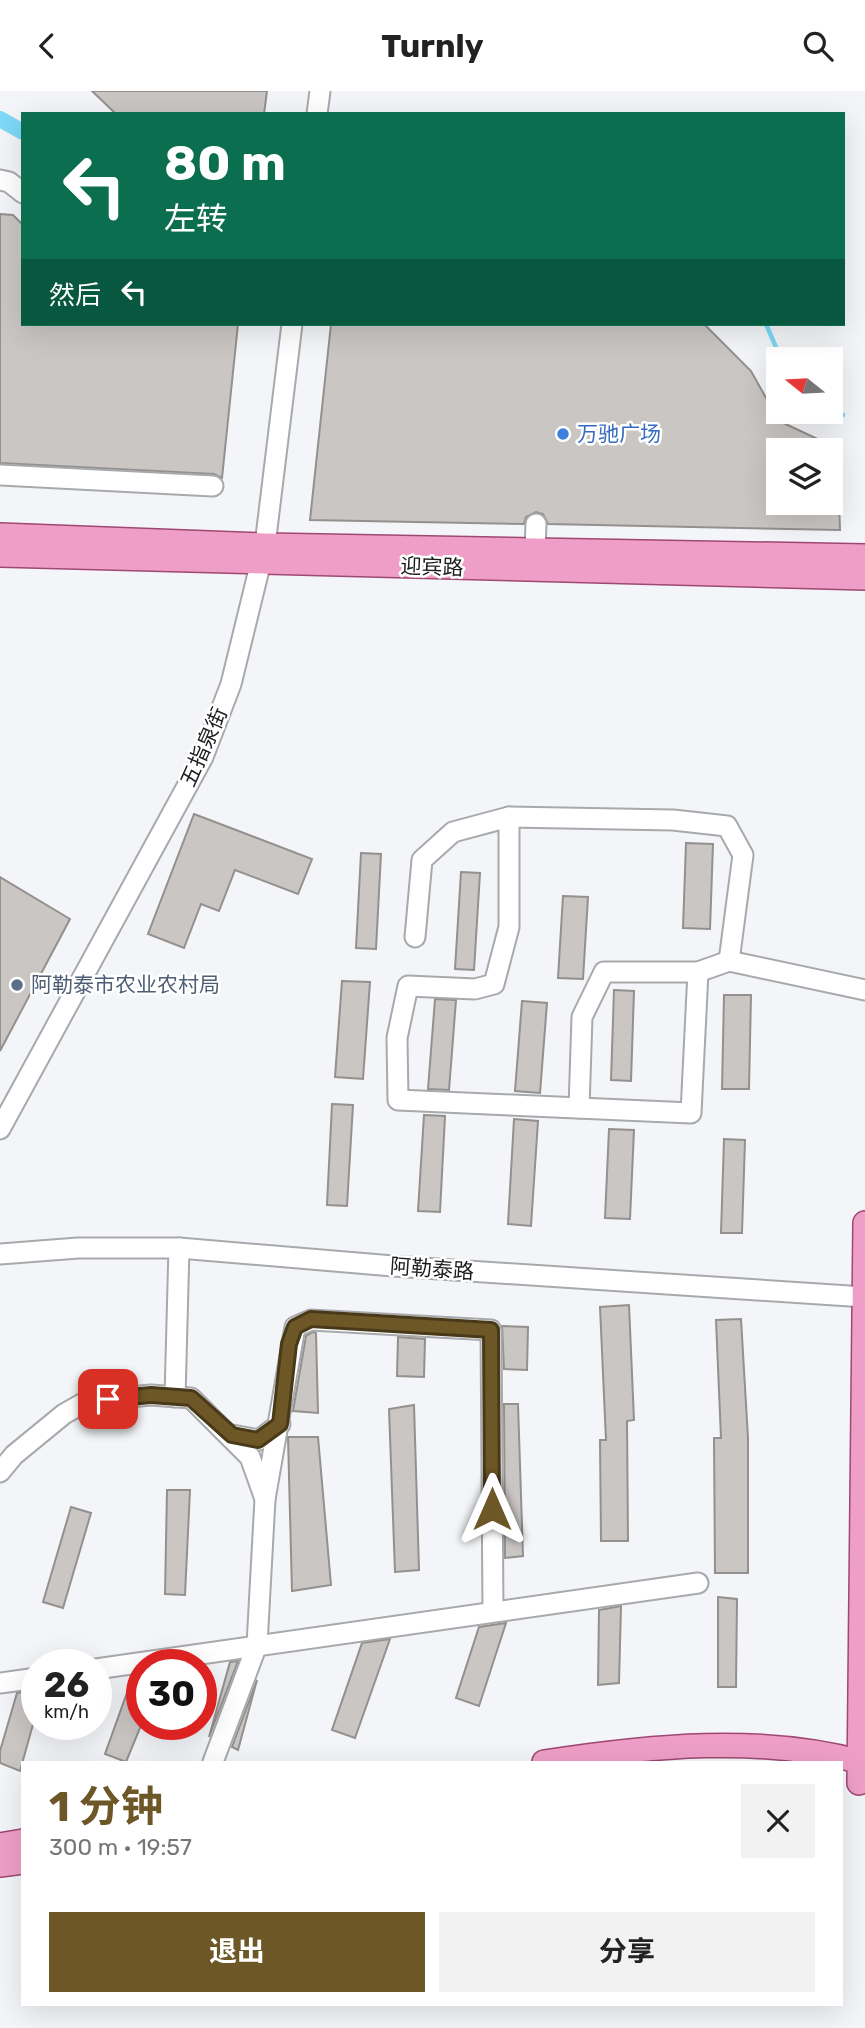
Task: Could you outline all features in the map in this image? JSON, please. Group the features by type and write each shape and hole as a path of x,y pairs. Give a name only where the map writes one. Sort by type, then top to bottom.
{"main road":[{"name":"迎宾路","path":"0,535 264,554 865,578"},
{"name":"迎宾路","path":"0,555 535,550 865,556"},
{"path":"858,1774 865,1223"},
{"path":"551,1761 645,1747 722,1745 797,1761"},
{"path":"0,1845 21,1841"},
{"path":"0,1865 21,1862"}],"street":[{"path":"317,112 320,91"},
{"path":"0,180 9,182 21,191"},
{"name":"五指泉街","path":"0,1129 203,757 231,684 264,554 292,326"},
{"path":"0,475 213,486"},
{"path":"535,550 536,524"},
{"path":"509,817 509,927 494,983 475,989 408,986 397,1038 398,1100 691,1113 698,972"},
{"path":"415,937 422,860 453,832 509,817 673,820 727,826 743,855 729,961"},
{"path":"579,1108 582,1017 604,972 698,972 729,961 865,990"},
{"name":"阿勒泰路","path":"0,1254 78,1248 179,1248 407,1267 865,1298"},
{"path":"175,1397 179,1248"},
{"path":"214,1761 257,1645 265,1499 280,1424 289,1344 295,1327 311,1319 491,1330 493,1611"},
{"path":"0,1472 14,1455 64,1414 87,1401 151,1395 191,1398 232,1435 250,1457 265,1499"},
{"path":"232,1435 258,1440 280,1424"},
{"path":"112,1667 698,1583"},
{"path":"0,1683 21,1680"}],"building":[{"path":"92,91 267,91 264,112 114,112"},
{"path":"0,214 13,215 21,223 21,326 238,326 222,478 214,474 0,463"},
{"name":"万驰广场","path":"331,326 706,326 751,371 766,398 766,424 785,424 815,438 766,438 766,515 839,515 840,530 548,524 543,514 536,512 526,517 524,524 310,520"},
{"path":"194,814 312,859 298,894 235,870 219,911 201,904 184,948 148,934"},
{"path":"686,843 713,844 710,929 683,928"},
{"path":"361,853 381,854 376,949 356,948"},
{"path":"461,872 480,873 474,970 455,969"},
{"name":"阿勒泰市农业农村局","path":"0,877 70,919 0,1051"},
{"path":"563,896 588,897 583,979 558,978"},
{"path":"342,981 370,982 363,1079 335,1077"},
{"path":"614,990 634,991 631,1081 611,1080"},
{"path":"724,995 751,995 749,1089 722,1089"},
{"path":"435,999 456,1000 449,1090 428,1089"},
{"path":"522,1001 547,1003 540,1093 515,1091"},
{"path":"332,1104 353,1105 347,1206 327,1205"},
{"path":"424,1115 445,1116 440,1212 418,1211"},
{"path":"514,1119 538,1121 531,1226 508,1224"},
{"path":"609,1129 634,1130 630,1219 605,1218"},
{"path":"724,1139 745,1140 742,1233 721,1233"},
{"path":"629,1305 634,1420 627,1421 628,1541 601,1541 600,1440 606,1440 600,1307"},
{"path":"741,1319 748,1438 748,1573 715,1573 714,1438 721,1438 716,1320"},
{"path":"502,1326 528,1327 527,1370 504,1369"},
{"path":"316,1333 318,1413 293,1411 306,1336"},
{"path":"398,1337 425,1339 424,1377 397,1376"},
{"path":"504,1404 518,1404 523,1556 505,1558"},
{"path":"414,1405 419,1570 395,1572 389,1409"},
{"path":"288,1437 318,1437 331,1585 292,1591"},
{"path":"167,1490 190,1490 185,1595 165,1594"},
{"path":"71,1507 91,1513 63,1608 43,1602"},
{"path":"718,1597 737,1599 736,1687 718,1687"},
{"path":"621,1606 619,1683 598,1685 599,1610"},
{"path":"506,1623 479,1706 456,1698 479,1627"},
{"path":"390,1639 355,1738 332,1730 362,1643"},
{"path":"238,1661 217,1716 217,1708 230,1662"},
{"path":"257,1680 238,1750 232,1747"},
{"path":"21,1692 21,1740 29,1740 20,1771 0,1763 0,1751 17,1693"},
{"path":"126,1696 126,1740 135,1740 126,1761 105,1754"}],"waterway":[{"path":"0,119 21,131"},
{"path":"767,326 776,347"}],"place":[{"name":"万驰广场","path":"563,434"},
{"name":"阿勒泰市农业农村局","path":"17,985"}],"route":[{"path":"108,1399 151,1395 191,1398 232,1435 258,1440 280,1424 289,1344 295,1327 311,1319 491,1330 492,1509"}]}
